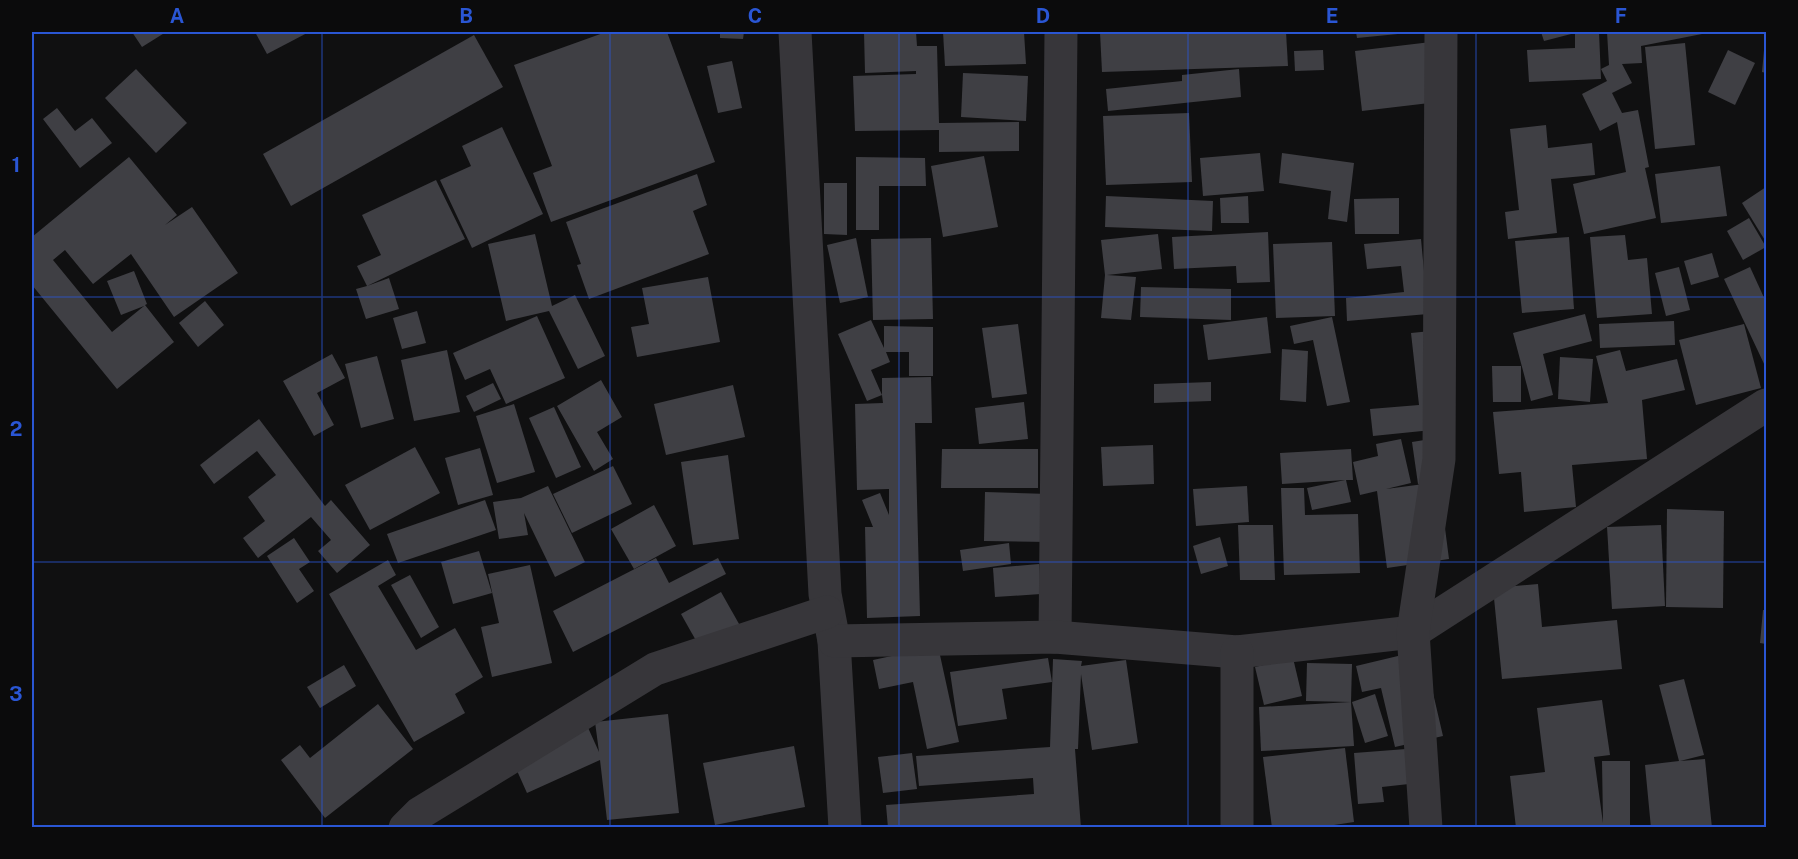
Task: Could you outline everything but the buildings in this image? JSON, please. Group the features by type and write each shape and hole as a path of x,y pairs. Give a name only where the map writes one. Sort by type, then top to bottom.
{"street":[{"path":"795,32 830,626 845,828"},
{"path":"1055,637 1062,32"},
{"path":"1425,828 1413,632 1439,459 1440,32"},
{"path":"405,828 420,813 655,669 830,626 1055,637 1237,652 1413,632 1767,405"},
{"path":"1237,652 1237,828"}]}
